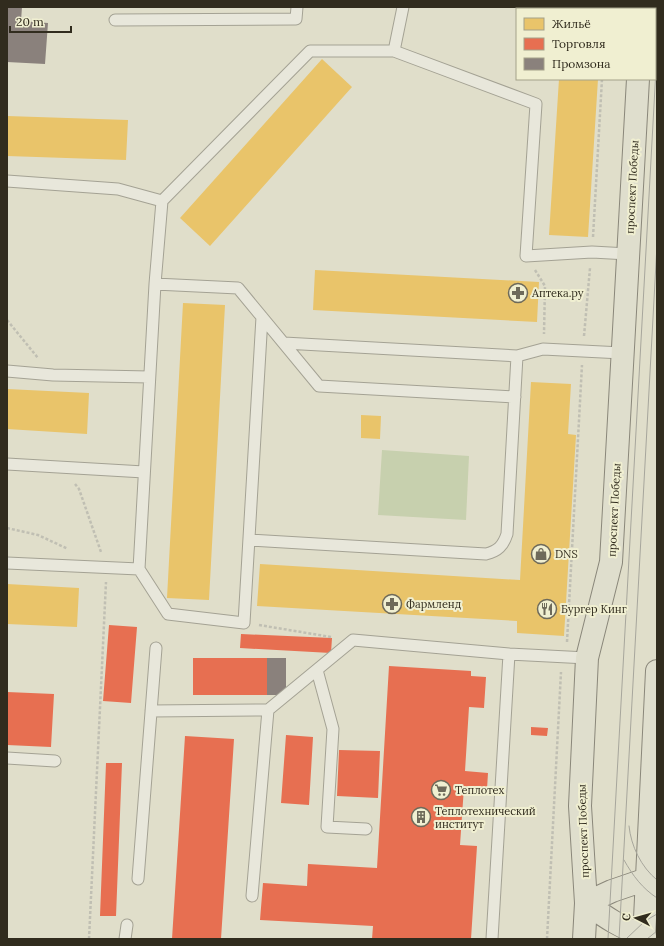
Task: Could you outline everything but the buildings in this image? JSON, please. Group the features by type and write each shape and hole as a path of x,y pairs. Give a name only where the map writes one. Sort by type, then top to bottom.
{"main road":[{"name":"проспект Победы","path":"584,939 586,902 580,806 577,657 611,562 638,80"},
{"path":"647,879 612,890 586,902 610,920 644,937 647,879 657,671"}],"lane":[{"path":"115,20 296,19 297,7"},
{"path":"394,51 403,7"},
{"path":"262,317 244,623 168,614 138,569 155,284 162,201 310,51 394,51 536,104 526,256 592,252 628,254"},
{"path":"7,181 118,189 162,201"},
{"path":"155,284 238,288 319,386 515,397"},
{"path":"284,343 517,356 543,349 622,353"},
{"path":"249,540 486,554 495,552 505,542 507,534 517,356"},
{"path":"7,371 53,375 150,377"},
{"path":"7,464 144,472"},
{"path":"7,563 138,569"},
{"path":"151,711 268,710 353,640 509,654 577,657"},
{"path":"138,879 156,648"},
{"path":"492,939 509,654"},
{"path":"317,670 333,729 327,827 366,829"},
{"path":"252,896 268,710"},
{"path":"7,758 55,760"},
{"path":"125,939 127,926"}],"path":[{"path":"547,939 560,675 577,657 582,350 592,252 602,80"},
{"path":"526,256 545,286 543,349"},
{"path":"7,320 53,375"},
{"path":"61,467 79,490 107,568 89,939"},
{"path":"7,528 38,534 72,551"},
{"path":"244,623 353,640"}],"green space":[{"path":"382,450 469,456 466,520 378,515"}],"tram line":[{"path":"656,69 657,51"},
{"path":"608,939 655,80"},
{"path":"619,939 657,245"},
{"path":"629,826 632,841 638,856 646,869 657,880"},
{"path":"624,860 638,881 657,898"},
{"path":"626,939 645,921 657,914"},
{"path":"647,939 657,931"}],"place":[{"name":"Аптека.ру","path":"518,293"},
{"name":"DNS","path":"541,554"},
{"name":"Фармленд","path":"392,604"},
{"name":"Бургер Кинг","path":"547,609"},
{"name":"Теплотех","path":"441,790"},
{"name":"Теплотехнический институт","path":"421,817"}]}
